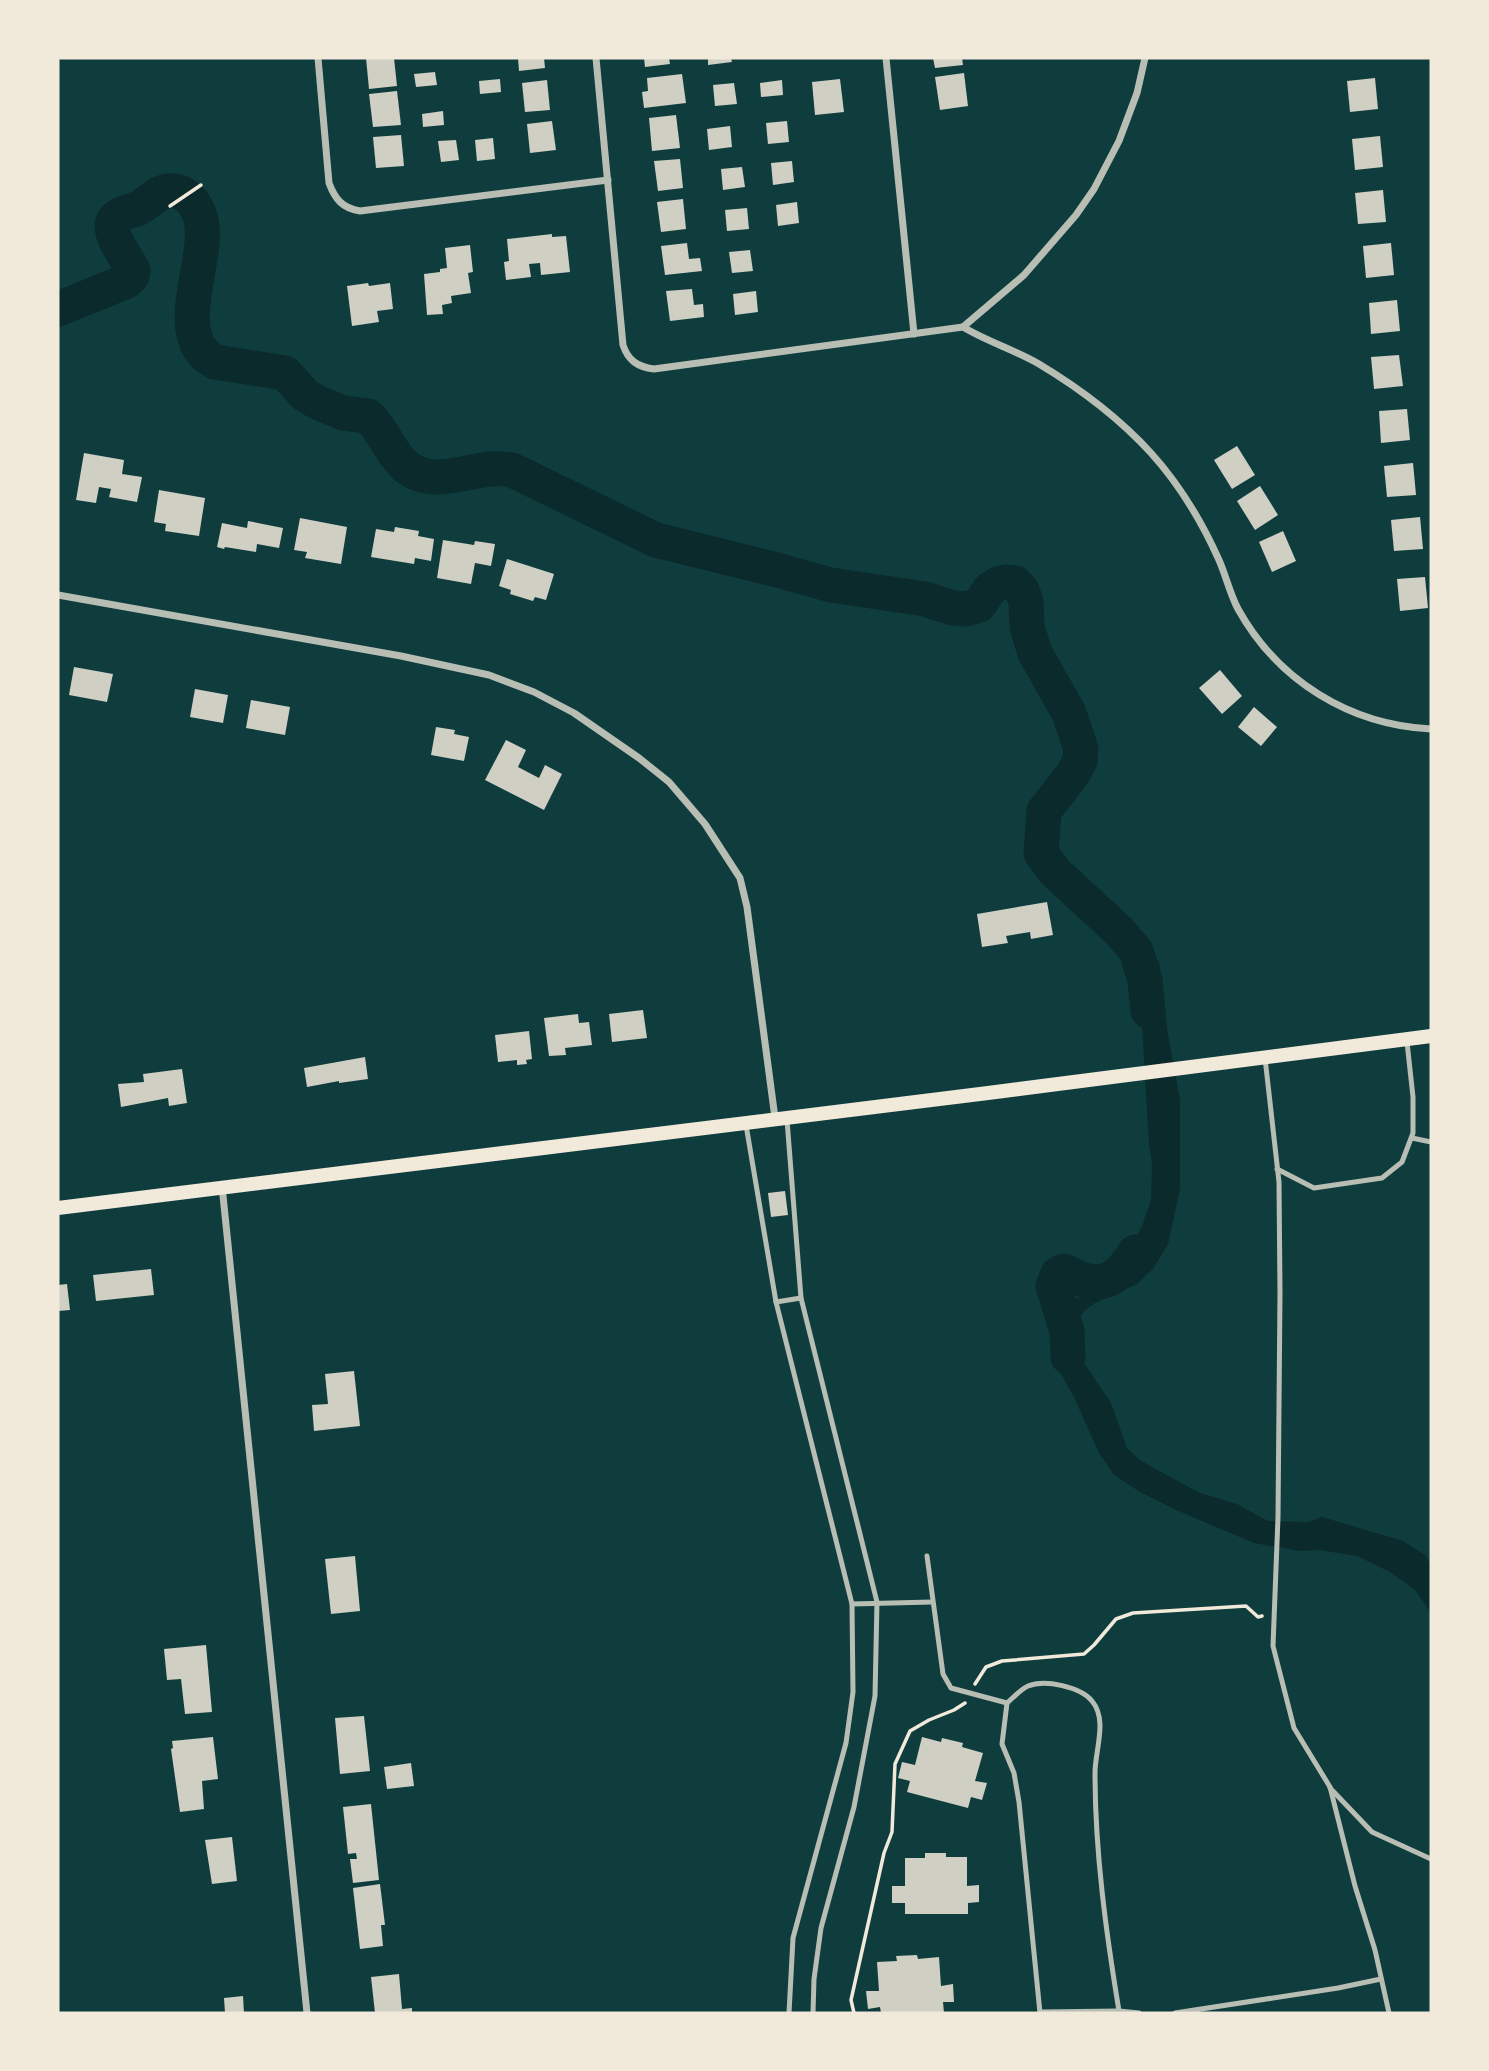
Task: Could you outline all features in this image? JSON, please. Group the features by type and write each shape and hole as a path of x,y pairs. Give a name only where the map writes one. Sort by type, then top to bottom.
{"main road":[{"path":"58,1208 1431,1036"}],"street":[{"path":"318,58 330,183 333,194 342,205 360,211 608,180"},
{"path":"596,58 623,345 633,362 644,368 654,369 963,327 1024,275 1076,215 1094,189 1119,141 1137,93 1145,58"},
{"path":"886,58 914,334"},
{"path":"963,327 986,341 1038,363 1103,410 1150,453 1175,484 1202,525 1237,606 1251,630 1289,673 1349,712 1391,725 1431,729"},
{"path":"58,595 401,656 489,675 534,692 575,713 639,758 684,798 716,840 740,878 780,1117"},
{"path":"222,1186 307,2013"}],"lane":[{"path":"1277,1168 1314,1188 1382,1178 1402,1162 1412,1138 1413,1097 1407,1039"},
{"path":"1265,1057 1277,1168 1280,1293 1278,1517 1273,1646 1294,1728 1330,1787 1372,1832 1431,1859"},
{"path":"780,1117 801,1298 877,1602 875,1696 854,1807 821,1928 814,1979 813,2013"},
{"path":"746,1122 776,1302 852,1604 853,1692 846,1743 793,1938 789,2013"},
{"path":"1412,1138 1431,1142"},
{"path":"776,1302 801,1298"},
{"path":"927,1556 943,1674 951,1688 1007,1703"},
{"path":"852,1604 932,1602"},
{"path":"1119,2011 1108,1943 1095,1800 1095,1755 1102,1727 1092,1701 1062,1683 1028,1685 1007,1703 1002,1744 1014,1773 1019,1802 1040,2013 1139,2013"},
{"path":"1330,1787 1355,1886 1375,1950 1389,2013"},
{"path":"1175,2013 1381,1979"}],"path":[{"path":"170,206 201,185"}],"water":[{"path":"1159,961 1180,1100 1180,1188 1168,1244 1153,1269 1137,1284 1095,1303 1084,1311 1077,1324 1077,1340 1082,1360 1111,1403 1127,1448 1140,1460 1159,1471 1200,1493 1237,1504 1268,1521 1308,1522 1322,1517 1403,1541 1425,1555 1431,1565 1431,1635 1430,1611 1414,1589 1390,1572 1357,1556 1319,1550 1300,1551 1254,1543 1176,1510 1114,1475 1098,1451 1074,1397 1058,1369 1058,1331 1052,1317 1068,1301 1091,1294 1115,1267 1131,1247 1151,1200 1152,1164 1142,1026 1134,966"}],"building":[{"path":"366,58 394,58 397,86 369,89"},
{"path":"518,58 544,58 545,68 519,71"},
{"path":"644,58 669,58 670,64 645,67"},
{"path":"708,58 731,58 732,62 708,65"},
{"path":"933,58 962,58 963,65 935,68"},
{"path":"435,72 437,85 416,87 414,74"},
{"path":"964,73 968,106 940,110 935,77"},
{"path":"682,74 686,103 644,108 642,92 648,91 647,78"},
{"path":"1375,78 1378,109 1350,112 1347,81"},
{"path":"500,79 501,92 480,94 479,81"},
{"path":"840,79 844,112 815,115 812,82"},
{"path":"547,80 550,110 525,112 522,83"},
{"path":"782,80 783,95 761,97 760,83"},
{"path":"734,83 737,104 715,106 713,85"},
{"path":"397,91 401,125 373,127 369,94"},
{"path":"443,111 444,125 423,127 422,114"},
{"path":"676,115 680,148 652,151 649,118"},
{"path":"552,121 556,150 530,153 527,124"},
{"path":"787,121 789,142 768,144 766,123"},
{"path":"730,126 732,147 709,150 707,129"},
{"path":"401,135 404,166 376,168 373,137"},
{"path":"1380,136 1383,167 1355,170 1352,139"},
{"path":"493,138 495,159 477,161 475,140"},
{"path":"456,140 459,160 441,162 438,141"},
{"path":"680,159 683,188 658,191 654,161"},
{"path":"792,161 794,182 773,185 771,163"},
{"path":"742,167 745,187 723,190 721,169"},
{"path":"1383,190 1386,222 1358,224 1355,193"},
{"path":"683,199 686,229 661,232 657,202"},
{"path":"797,202 799,223 778,226 776,205"},
{"path":"747,208 749,229 727,231 725,210"},
{"path":"552,234 552,237 566,236 570,272 541,275 540,263 529,264 531,277 506,280 504,262 509,261 507,239"},
{"path":"687,243 689,259 700,258 702,271 665,275 661,246"},
{"path":"1391,243 1394,275 1366,278 1363,246"},
{"path":"470,245 473,272 468,273 471,293 451,296 452,303 442,305 443,314 427,315 424,274 440,272 440,269 447,268 445,248"},
{"path":"750,250 753,271 732,273 729,252"},
{"path":"368,283 369,286 390,283 393,309 377,311 379,322 352,326 347,286"},
{"path":"692,289 694,305 703,304 704,317 670,321 666,291"},
{"path":"756,291 758,312 735,315 733,294"},
{"path":"1397,300 1400,331 1371,334 1369,303"},
{"path":"1399,355 1403,386 1374,389 1371,357"},
{"path":"1407,409 1410,440 1381,443 1379,411"},
{"path":"1237,446 1255,475 1232,489 1214,460"},
{"path":"84,453 124,460 122,474 142,477 137,502 109,497 111,489 99,487 96,503 76,500"},
{"path":"1413,463 1416,495 1387,497 1384,466"},
{"path":"1260,486 1278,515 1255,530 1237,501"},
{"path":"159,490 205,498 199,536 165,531 166,524 154,522"},
{"path":"1420,517 1423,549 1394,551 1391,520"},
{"path":"300,518 347,527 341,564 305,558 307,552 294,550"},
{"path":"248,521 283,528 279,548 257,544 256,552 217,547 222,523 247,528"},
{"path":"395,527 419,531 418,536 434,539 431,561 415,558 414,564 371,557 376,529 394,532"},
{"path":"1283,531 1296,561 1272,572 1259,542"},
{"path":"443,540 474,545 475,541 495,544 491,566 475,563 471,584 437,578"},
{"path":"507,559 554,574 546,600 535,597 533,601 510,594 511,590 499,586"},
{"path":"1425,577 1428,608 1400,611 1397,579"},
{"path":"74,667 113,674 107,702 69,695"},
{"path":"1220,670 1242,696 1222,714 1199,688"},
{"path":"195,689 228,695 223,723 190,717"},
{"path":"251,700 290,707 285,735 246,728"},
{"path":"1254,707 1277,727 1261,746 1238,727"},
{"path":"436,727 455,730 454,734 469,737 464,761 431,755"},
{"path":"506,740 526,750 518,767 539,778 545,765 562,774 544,810 485,780"},
{"path":"1047,902 1053,935 1031,939 1030,932 1006,936 1008,943 982,947 977,914"},
{"path":"643,1010 647,1038 612,1042 609,1014"},
{"path":"578,1014 579,1023 589,1022 592,1045 565,1048 566,1055 549,1056 544,1018"},
{"path":"529,1031 532,1059 526,1060 527,1064 517,1065 517,1060 498,1062 495,1035"},
{"path":"365,1057 368,1079 307,1087 304,1068"},
{"path":"182,1069 187,1103 169,1106 168,1098 121,1107 118,1084 144,1082 143,1074"},
{"path":"785,1191 788,1215 771,1217 768,1193"},
{"path":"151,1269 154,1295 96,1301 93,1275"},
{"path":"67,1284 70,1310 58,1311 58,1285"},
{"path":"354,1371 360,1426 314,1431 312,1405 328,1404 325,1374"},
{"path":"355,1556 360,1611 331,1614 325,1559"},
{"path":"206,1645 212,1712 185,1714 181,1679 167,1680 164,1649"},
{"path":"364,1716 370,1771 340,1774 335,1718"},
{"path":"213,1737 218,1779 202,1781 204,1809 180,1812 172,1741"},
{"path":"922,1737 941,1742 942,1738 963,1743 962,1747 983,1753 975,1781 987,1783 982,1800 971,1797 968,1808 907,1792 910,1781 898,1778 902,1762 915,1765"},
{"path":"411,1763 414,1786 387,1789 384,1767"},
{"path":"371,1804 379,1880 353,1883 350,1859 357,1859 356,1853 348,1854 343,1807"},
{"path":"232,1837 237,1881 212,1884 205,1840"},
{"path":"925,1853 967,1857 967,1886 979,1885 979,1902 968,1903 968,1914 905,1914 905,1903 892,1903 892,1886 905,1886 905,1858 925,1858"},
{"path":"380,1884 385,1925 381,1925 383,1946 360,1949 353,1888"},
{"path":"917,1955 918,1959 939,1957 941,1986 953,1984 954,2002 943,2002 944,2013 881,2013 880,2007 868,2009 866,1991 879,1991 877,1962 897,1961 896,1956"},
{"path":"399,1974 402,2009 412,2008 412,2013 375,2013 371,1977"},
{"path":"243,1996 244,2013 225,2013 224,1998"}],"waterway":[{"path":"58,309 127,281 133,270 114,237 113,222 118,216 137,209 159,194 166,191 179,192 189,198 200,216 201,252 192,315 194,334 201,350 215,362 285,373 305,395 317,402 343,413 368,416 404,465 416,473 443,477 484,470 512,470 656,540 831,585 925,599 953,608 966,609 979,605 990,589 998,584 1015,583 1026,601 1027,627 1035,653 1069,713 1081,749 1080,761 1073,774 1044,811 1041,853 1055,872 1119,931 1136,951 1145,980 1148,1011"},
{"path":"1068,1357 1067,1331 1053,1286 1058,1274 1063,1271 1081,1279 1101,1282 1120,1271 1135,1252"}]}
